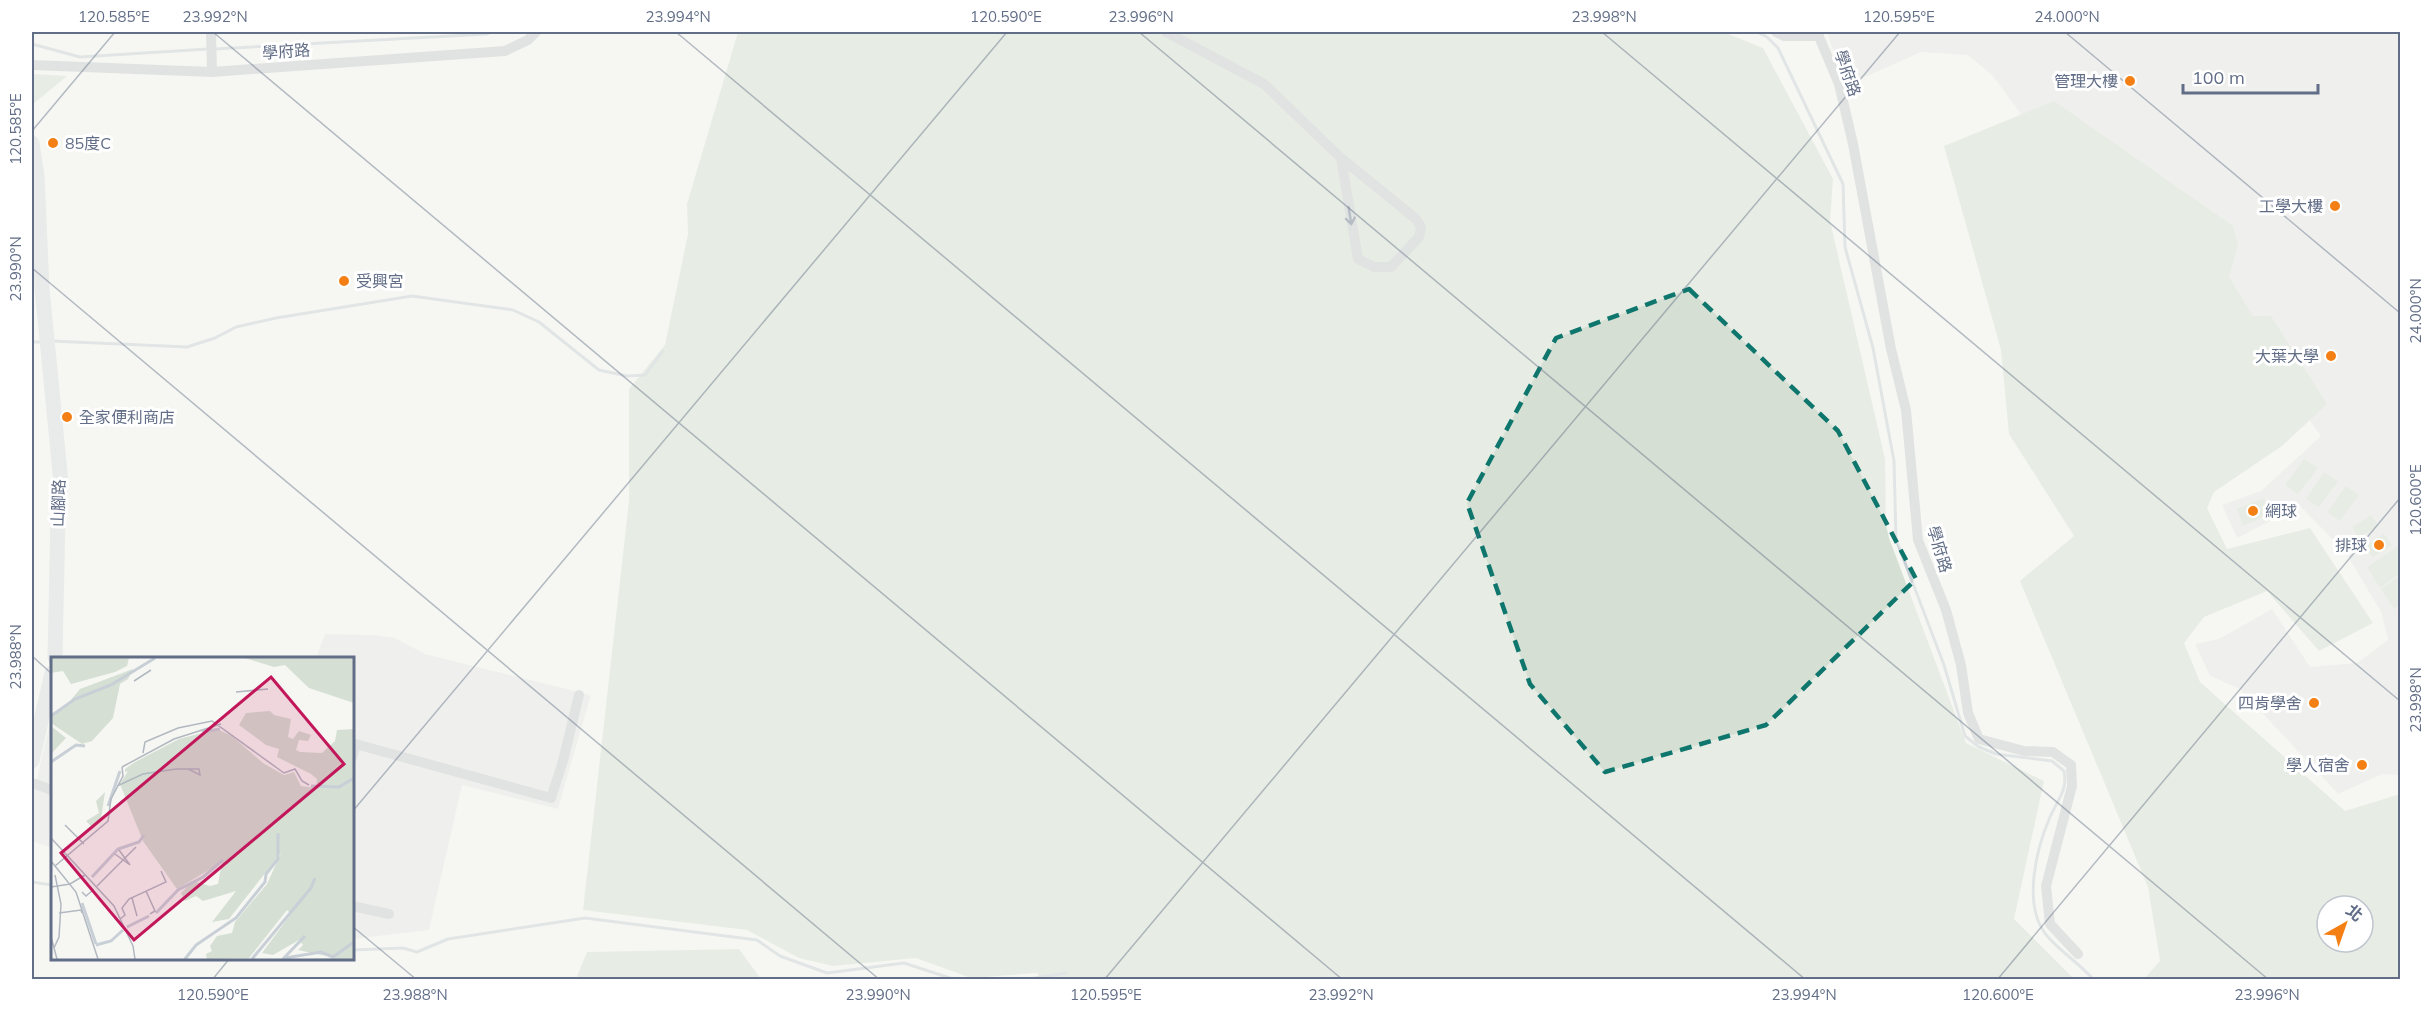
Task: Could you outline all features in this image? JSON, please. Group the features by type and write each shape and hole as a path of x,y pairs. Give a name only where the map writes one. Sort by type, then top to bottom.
{"main road":[{"name":"山腳路","path":"32,143 37,176 42,288 61,483 58,517 55,657"},
{"path":"32,761 51,677"}],"street":[{"path":"211,32 212,72"},
{"name":"學府路","path":"32,65 212,72 505,51 528,40 536,32"},
{"path":"1166,32 1264,84 1341,158 1416,219 1421,227 1419,237 1391,267 1374,267 1359,259 1341,158"},
{"name":"學府路","path":"1776,32 1784,36 1818,34 1839,84 1891,349 1906,410 1918,540 1946,610 1961,665 1968,713 1973,729 1979,739 2024,751 2053,752 2071,765 2072,786 2046,886 2050,924 2078,954"},
{"path":"354,744 551,798 563,761 579,695"},
{"path":"32,783 51,790"},
{"path":"354,906 388,914"}],"highlighted area":[{"path":"1689,289 1838,431 1916,579 1766,725 1605,772 1530,684 1467,503 1556,338"}],"shaded area":[{"path":"738,32 1723,32 1763,48 1833,179 1830,221 1885,459 1886,525 1889,538 1966,743 2044,781 2014,919 2074,979 1041,980 1037,973 971,978 916,958 833,966 799,958 747,930 583,910 629,501 629,389 665,345 688,234 687,204"},
{"name":"大葉大學","path":"1827,32 2400,32 2400,775 2382,774 2338,794 2240,689 2210,676 2195,644 2219,639 2272,609 2310,667 2357,663 2388,640 2381,612 2346,553 2300,506 2237,538 2222,505 2261,491 2321,436 2203,277 2053,158 1993,76 1968,55 1921,52 1845,86"},
{"path":"32,74 67,76 32,105"},
{"path":"2054,101 2233,226 2238,245 2229,277 2253,316 2271,316 2327,404 2282,446 2214,492 2207,508 2227,549 2310,528 2373,623 2319,651 2267,591 2204,617 2184,643 2200,682 2345,811 2400,794 2400,979 2144,979 2160,961 2148,887 2020,581 2074,536 2009,434 2001,350 1944,146"},
{"name":"網球","path":"2304,459 2318,468 2298,494 2285,485"},
{"name":"網球","path":"2324,472 2338,481 2319,507 2306,499"},
{"name":"網球","path":"2346,486 2359,495 2340,521 2327,512"},
{"name":"網球","path":"2264,498 2270,514 2243,526 2237,509"},
{"name":"排球","path":"2371,515 2379,526 2358,538 2352,527"},
{"name":"排球","path":"2384,534 2392,545 2372,557 2365,546"},
{"path":"2400,545 2400,573 2380,588 2367,567"},
{"path":"2400,576 2400,605 2394,609 2381,589"},
{"path":"325,634 374,635 395,638 425,654 591,695 558,809 462,785 429,930 354,939 354,657 316,657"},
{"path":"51,718 51,848 32,841 32,800"},
{"path":"739,949 761,979 576,979 587,952"}],"waterway":[{"path":"215,49 491,32"},
{"path":"1757,32 1767,37 1778,48 1843,184 1845,247 1873,348 1894,461 1896,539 1944,665 1965,736 1979,747 1996,754 2052,761 2064,771 2065,784 2062,794 2050,817 2036,861 2033,894 2035,910 2039,924 2047,936 2094,980"},
{"path":"32,44 80,57 208,49"},
{"path":"52,341 187,347 215,338 236,327 276,318 412,296 513,310 539,322 599,370 627,376 645,375 663,351"},
{"path":"32,342 42,342"},
{"path":"32,882 51,885"},
{"path":"354,950 403,948 417,952 448,939 585,918 757,940 780,956 827,973 904,963 956,980"},
{"path":"1023,980 1066,973"}],"place":[{"name":"管理大樓","path":"2130,81"},
{"name":"85度C","path":"53,143"},
{"name":"工學大樓","path":"2335,206"},
{"name":"受興宮","path":"344,281"},
{"name":"大葉大學","path":"2331,356"},
{"name":"全家便利商店","path":"67,417"},
{"name":"網球","path":"2253,511"},
{"name":"排球","path":"2379,545"},
{"name":"四肯學舍","path":"2314,703"},
{"name":"學人宿舍","path":"2362,765"}]}
